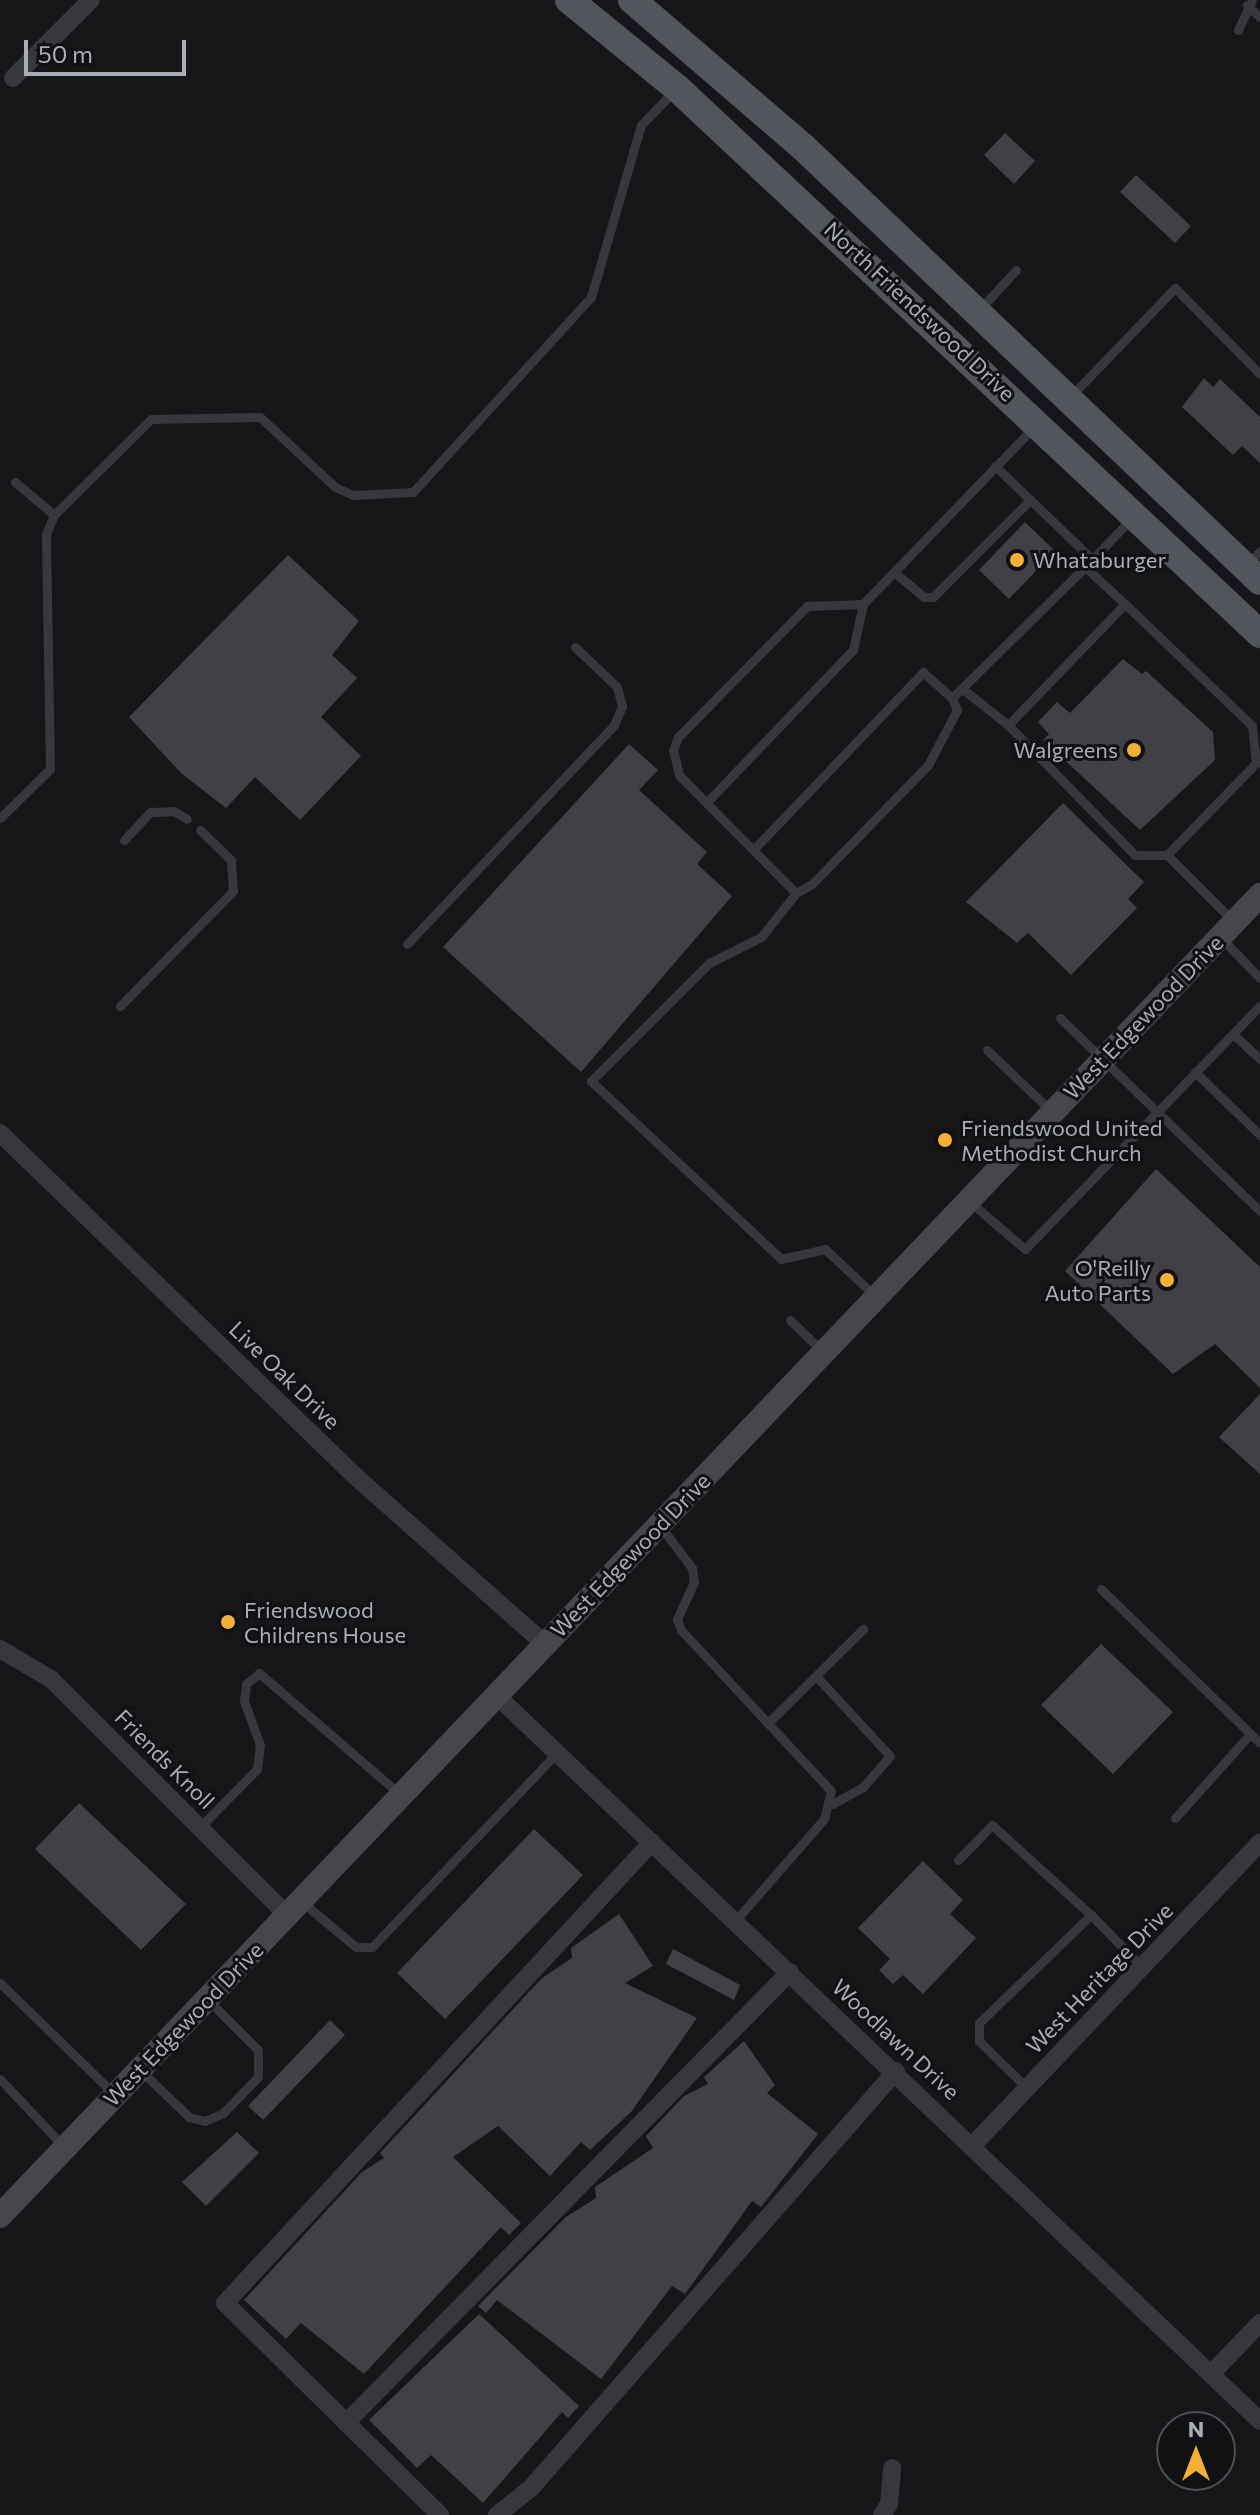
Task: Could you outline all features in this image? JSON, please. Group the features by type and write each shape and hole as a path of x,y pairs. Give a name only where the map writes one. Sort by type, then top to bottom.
{"main road":[{"name":"North Friendswood Drive","path":"569,0 677,88 1040,422 1260,634"},
{"name":"North Friendswood Drive","path":"632,0 979,310 1069,399 1255,566"},
{"path":"677,88 704,62"},
{"path":"1040,422 1069,399"},
{"name":"West Edgewood Drive","path":"0,2216 1051,1111 1227,930 1257,904"}],"street":[{"path":"13,78 91,0"},
{"name":"Live Oak Drive","path":"0,1133 355,1476 545,1644"},
{"name":"Friends Knoll","path":"0,1649 51,1679 199,1828 294,1908"},
{"name":"Woodlawn Drive","path":"496,1695 896,2071 1260,2421"},
{"path":"440,2515 225,2303 652,1842"},
{"name":"West Heritage Drive","path":"973,2145 1260,1843"},
{"path":"346,2423 790,1972"},
{"path":"497,2515 531,2488 896,2071"},
{"path":"1211,2374 1260,2323"},
{"path":"882,2515 889,2504 892,2468"}],"lane":[{"path":"1249,2 1260,17"},
{"path":"1238,30 1249,2"},
{"path":"0,818 50,769 46,534 54,515 151,419 260,417 335,487 353,495 413,492 591,297 641,125 677,88"},
{"path":"979,310 1016,270"},
{"path":"1069,399 1175,288 1260,374"},
{"path":"707,802 853,650 863,604 1040,422"},
{"path":"964,690 1008,725 1135,855 1167,855 1256,763 1252,726 1125,604 995,466"},
{"path":"15,482 54,515"},
{"path":"894,572 924,597 933,597 1030,500"},
{"path":"952,698 964,690 1136,514"},
{"path":"796,893 679,775 673,750 678,737 807,606 863,604"},
{"path":"1008,725 1125,604"},
{"path":"407,944 614,725 622,706 617,687 575,647"},
{"path":"754,849 923,672 952,698 957,710 928,765 812,884 796,893 761,937 709,963 591,1081 781,1259 825,1249 875,1296"},
{"path":"124,840 150,812 174,811 187,819"},
{"path":"120,1006 233,891 231,860 200,830"},
{"path":"1167,855 1227,930 1260,978"},
{"path":"967,1199 1025,1249 1260,1006"},
{"path":"1060,1018 1260,1211"},
{"path":"1233,1034 1260,1059"},
{"path":"987,1050 1051,1111"},
{"path":"1195,1072 1260,1135"},
{"path":"790,1320 823,1353"},
{"path":"659,1524 692,1568 694,1582 677,1619 681,1630 826,1783 832,1804"},
{"path":"1101,1589 1260,1743"},
{"path":"768,1723 863,1629"},
{"path":"199,1828 257,1769 260,1745 244,1701 246,1684 259,1673 401,1795"},
{"path":"735,1921 832,1804 863,1787 890,1756 816,1676"},
{"path":"1175,1818 1250,1734"},
{"path":"294,1908 356,1947 372,1947 557,1753"},
{"path":"958,1860 992,1825 1091,1915 1142,1967"},
{"path":"1027,2088 979,2041 979,2023 1091,1915"},
{"path":"0,1983 115,2095"},
{"path":"140,2070 189,2117 205,2121 223,2113 258,2077 258,2050 207,1999"},
{"path":"0,2079 65,2148"}],"building":[{"path":"1005,133 1035,161 1014,184 984,155"},
{"path":"1136,175 1191,226 1175,243 1120,192"},
{"path":"1204,378 1213,387 1220,379 1260,417 1260,463 1242,446 1233,455 1182,407"},
{"name":"Whataburger","path":"1025,522 1055,551 1009,599 979,570"},
{"path":"288,555 359,621 332,655 357,678 321,717 361,756 300,820 255,777 226,808 181,773 129,717"},
{"name":"Walgreens","path":"1123,659 1142,674 1146,671 1213,732 1215,760 1140,830 1043,740 1049,734 1038,722 1057,702 1070,713"},
{"path":"629,744 658,770 639,790 707,852 697,864 732,896 581,1072 443,947"},
{"path":"1063,803 1144,882 1128,899 1137,908 1071,975 1028,933 1017,943 966,902"},
{"name":"O'Reilly Auto Parts","path":"1156,1169 1260,1267 1260,1388 1215,1344 1173,1374 1065,1271"},
{"path":"1260,1394 1260,1474 1219,1437"},
{"path":"1101,1644 1173,1712 1113,1774 1041,1705"},
{"path":"79,1803 186,1904 141,1950 35,1849"},
{"path":"534,1829 583,1875 445,2019 397,1973"},
{"path":"923,1861 963,1900 950,1914 976,1938 923,1994 903,1975 893,1984 879,1970 890,1959 858,1928"},
{"path":"619,1914 653,1966 625,1983 697,2018 631,2112 590,2150 581,2142 550,2176 498,2126 453,2157 521,2223 509,2235 501,2227 364,2374 301,2323 286,2339 244,2300 362,2172 384,2158 380,2153 541,1979 572,1958 571,1948"},
{"path":"673,1949 740,1985 734,2000 666,1964"},
{"path":"330,2020 345,2035 263,2120 248,2106"},
{"path":"744,2041 775,2085 767,2093 818,2134 761,2207 752,2201 685,2294 672,2286 601,2379 497,2300 486,2313 478,2306 566,2217 596,2198 595,2187 653,2148 646,2136 684,2096 708,2084 704,2077"},
{"path":"237,2132 259,2153 206,2206 182,2182"},
{"path":"479,2314 579,2406 568,2418 562,2412 483,2503 431,2455 417,2468 369,2420"}],"place":[{"name":"Whataburger","path":"1017,560"},
{"name":"Walgreens","path":"1134,750"},
{"name":"Friendswood United Methodist Church","path":"945,1140"},
{"name":"O'Reilly Auto Parts","path":"1167,1280"},
{"name":"Friendswood Childrens House","path":"228,1622"}]}
